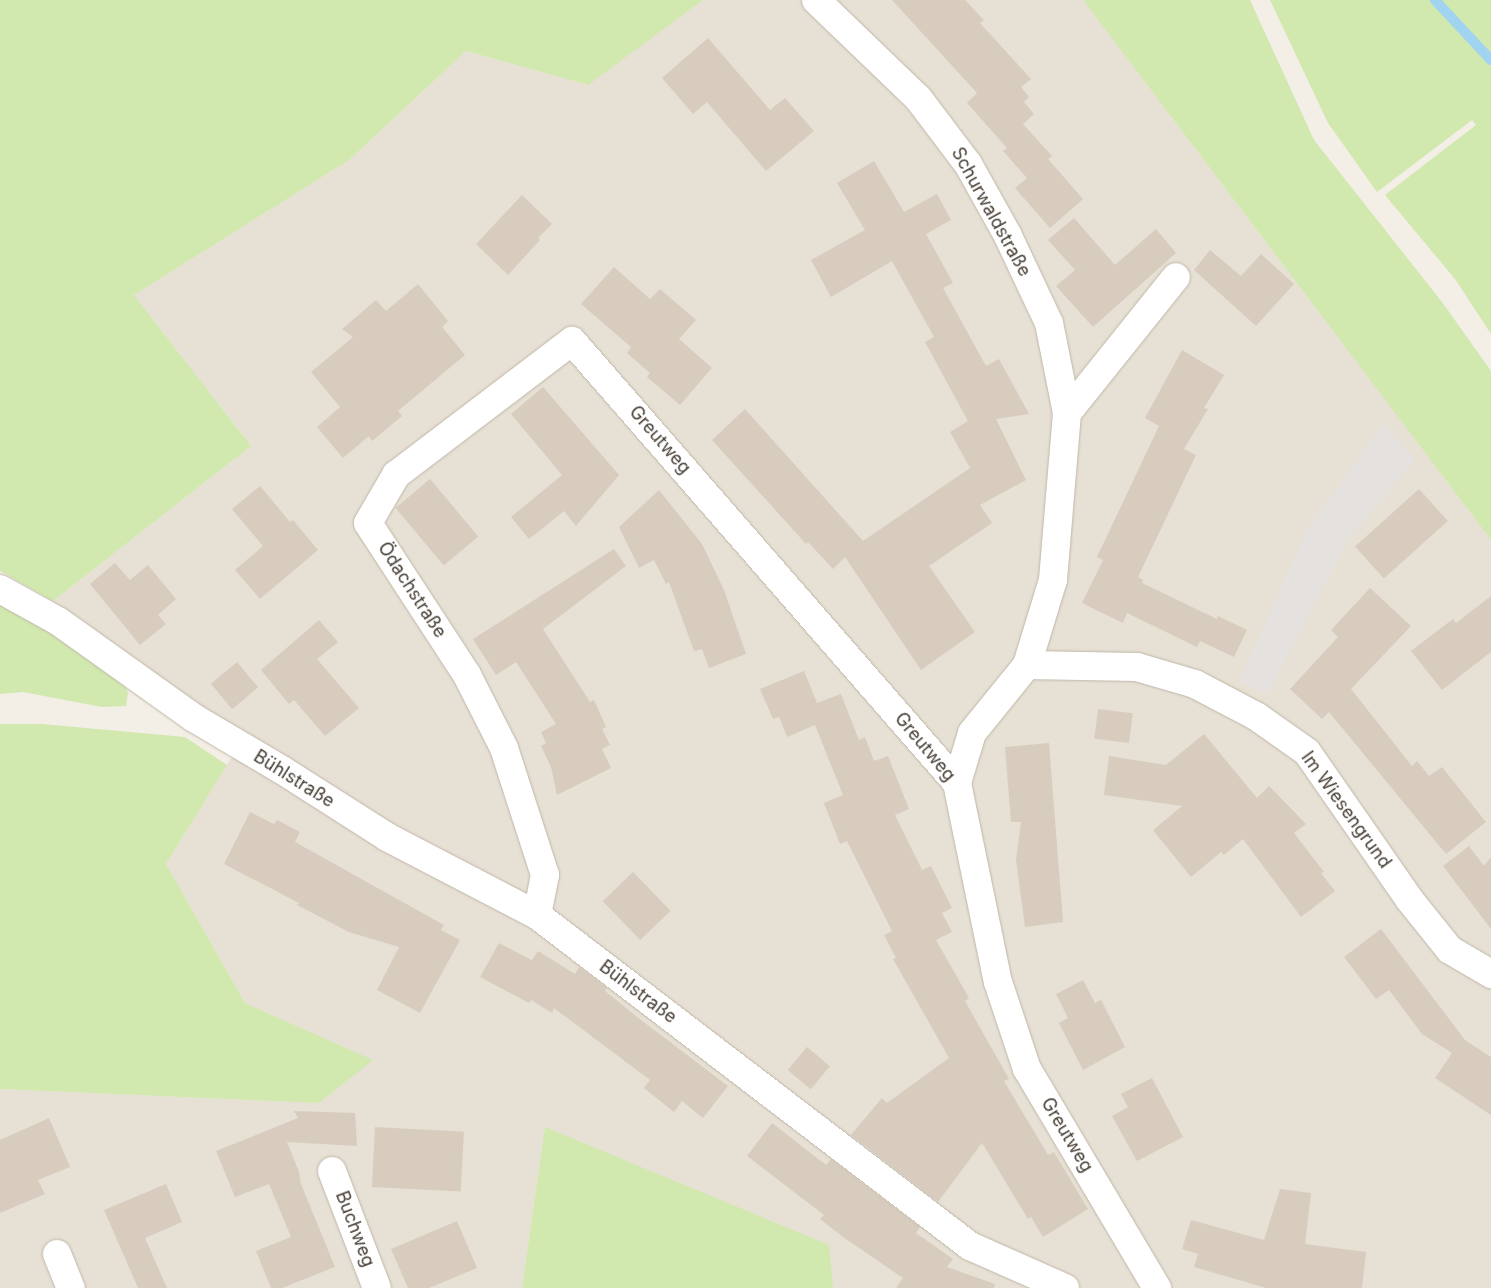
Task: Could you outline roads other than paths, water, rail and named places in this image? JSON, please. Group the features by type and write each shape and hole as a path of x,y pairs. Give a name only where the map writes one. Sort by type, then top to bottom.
{"street":[{"name":"Schurwaldstraße","path":"816,0 918,98 968,164 1008,236 1048,323 1067,413 1053,580 1027,665 972,734 958,783"},
{"path":"1067,413 1176,277"},
{"name":"Greutweg","path":"572,341 958,783 998,982 1027,1069 1157,1288"},
{"name":"Ödachstraße","path":"537,915 545,875 504,748 467,675 368,524 396,475 572,341"},
{"name":"Bühlstraße","path":"0,589 58,621 194,718 282,770 387,837 537,915 970,1246 1065,1288"},
{"name":"Im Wiesengrund","path":"1027,665 1138,668 1195,684 1256,716 1306,752 1409,899 1450,950 1491,974"},
{"name":"Buchweg","path":"332,1171 378,1288"},
{"path":"56,1254 71,1288"}],"waterway":[{"path":"1435,0 1491,60"}]}
